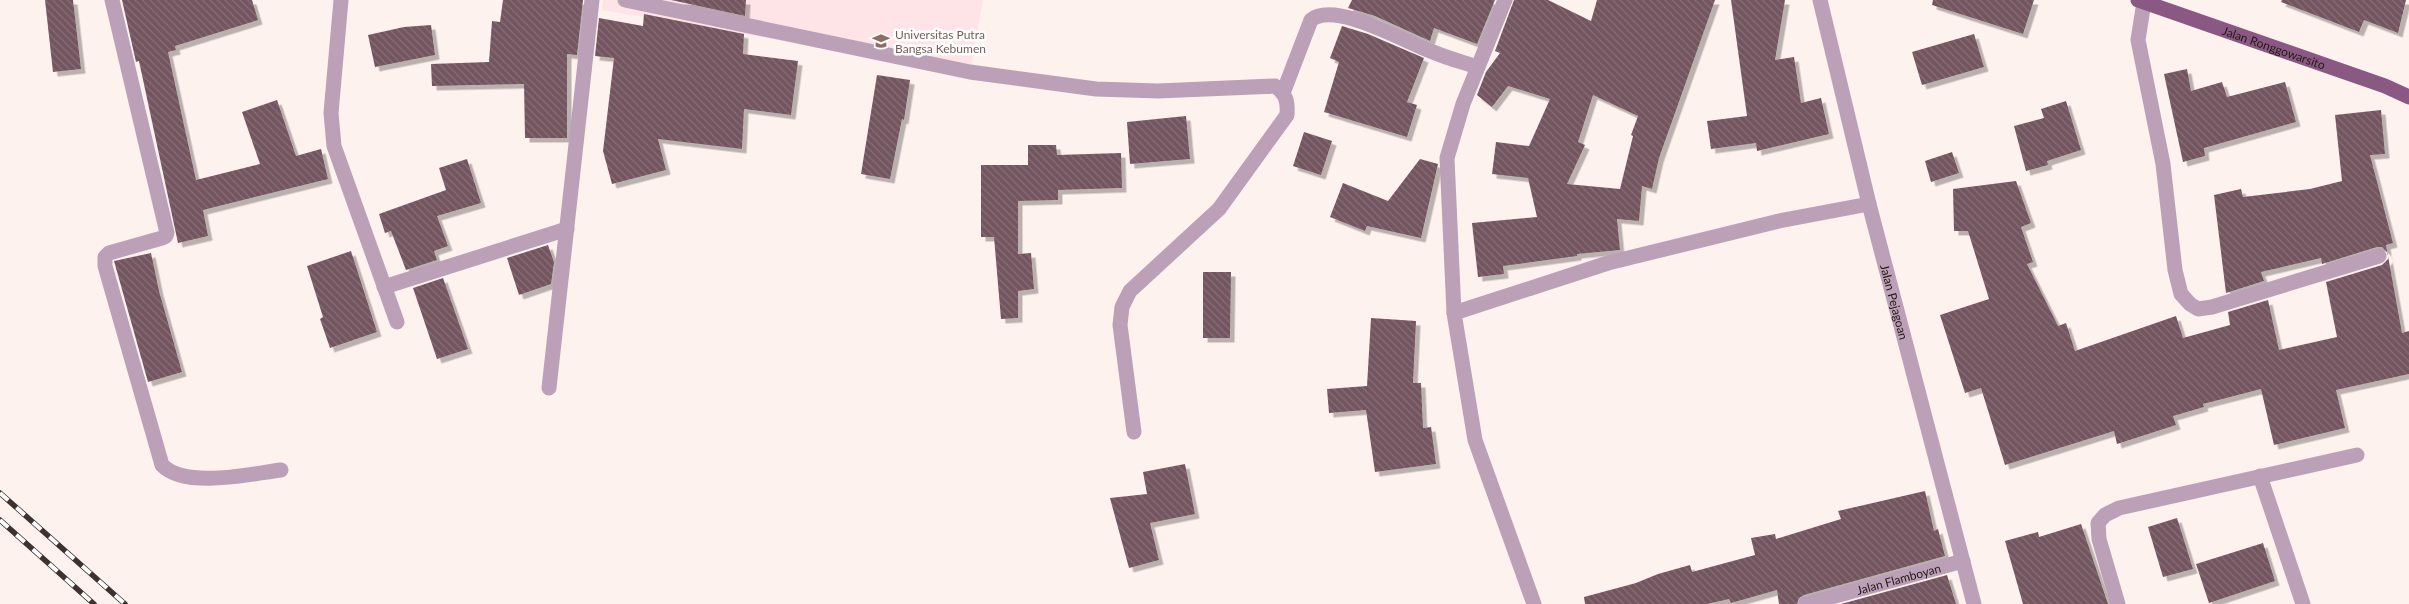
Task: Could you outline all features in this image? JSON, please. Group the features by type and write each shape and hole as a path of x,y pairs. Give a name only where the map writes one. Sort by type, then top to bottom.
{"main road":[{"name":"Jalan Ronggowarsito","path":"2141,1 2385,86 2409,97"}],"street":[{"path":"112,0 167,233 162,238 109,253 105,256 105,266 162,465 173,474 195,478 226,478 281,470"},
{"path":"341,0 332,130 334,146 397,322"},
{"path":"550,388 592,0"},
{"path":"626,0 989,75 1096,89 1158,92 1275,86 1283,93 1288,104 1287,115 1219,209 1130,291 1122,307 1120,325 1134,432"},
{"path":"1505,0 1462,104 1447,158 1454,313 1475,440 1534,604"},
{"name":"Jalan Pejagoan","path":"1820,0 1869,204 1974,604"},
{"path":"2141,1 2138,40 2163,164 2175,270 2181,294 2190,304 2198,308 2212,307 2379,256"},
{"path":"1283,93 1311,20 1317,15 1348,17 1434,53 1477,66"},
{"path":"1454,313 1608,263 1779,221 1869,204"},
{"path":"384,287 567,229"},
{"path":"2118,604 2098,539 2098,523 2105,515 2119,508 2357,455"},
{"path":"2260,476 2303,604"},
{"name":"Jalan Flamboyan","path":"1806,604 1963,561"}],"shaded area":[{"name":"Universitas Putra Bangsa Kebumen","path":"603,0 983,0 970,72 602,10"}],"building":[{"path":"45,0 73,0 81,69 53,72"},
{"path":"122,0 252,0 258,20 175,46 176,50 168,52 196,180 260,164 242,112 277,100 296,156 321,149 328,179 203,210 208,236 178,243 139,61 136,62"},
{"path":"503,0 583,0 577,55 567,54 567,138 525,138 524,84 432,86 431,64 489,62 492,21 500,22"},
{"path":"671,0 746,0 745,16"},
{"path":"1352,0 1495,0 1477,44 1434,28 1430,41 1375,16 1348,8"},
{"path":"1514,0 1548,0 1591,21 1597,0 1715,0 1659,158 1652,189 1642,186 1639,221 1617,219 1620,250 1577,254 1577,256 1503,266 1504,274 1478,277 1472,223 1537,217 1528,178 1492,174 1496,142 1529,146 1550,99 1508,86 1492,107 1477,95 1486,72 1500,53 1495,51","holes":["1593,95 1638,116 1631,135 1633,136 1620,189 1567,184 1585,145 1578,142"]},
{"path":"1731,0 1785,0 1775,60 1794,57 1801,103 1821,98 1829,134 1757,151 1756,143 1711,149 1707,121 1747,116"},
{"path":"1933,0 2034,0 2023,34 1932,5"},
{"path":"2282,0 2406,0 2398,33 2364,20 2359,32 2281,2"},
{"path":"644,14 744,34 743,54 798,61 791,115 744,109 742,149 658,139 666,170 612,184 603,151 614,58 595,56 599,18 643,26"},
{"path":"431,25 435,55 375,67 368,35 404,27"},
{"path":"1342,26 1368,34 1424,58 1407,102 1417,105 1407,137 1324,112 1339,62 1330,58"},
{"path":"1974,34 1984,67 1922,85 1912,52"},
{"path":"2187,69 2191,91 2222,82 2227,97 2285,82 2296,122 2204,148 2205,156 2183,162 2164,74"},
{"path":"877,75 910,80 904,120 902,119 890,179 861,174"},
{"path":"2066,101 2081,150 2047,161 2048,165 2026,171 2014,126 2044,118 2041,109"},
{"path":"2381,110 2385,154 2370,155 2393,243 2386,245 2387,252 2382,247 2377,247 2322,264 2321,258 2261,272 2264,281 2226,293 2214,195 2241,189 2243,197 2310,189 2342,181 2335,115"},
{"path":"1186,116 1190,159 1130,164 1127,122"},
{"path":"1304,132 1332,141 1321,175 1293,166"},
{"path":"1028,145 1056,145 1057,155 1121,153 1122,188 1058,190 1058,200 1018,201 1018,254 1031,253 1034,289 1018,291 1018,318 1001,319 994,237 981,237 981,165 1028,165"},
{"path":"1952,152 1959,173 1931,182 1925,161"},
{"path":"467,159 481,203 437,216 448,246 434,251 437,260 406,270 391,231 385,233 379,214 446,190 439,168"},
{"path":"1420,159 1438,164 1421,238 1367,226 1365,231 1330,217 1343,183 1388,201"},
{"path":"2016,181 2031,223 2021,227 2033,262 2027,264 2058,326 2066,323 2075,351 2176,316 2183,338 2230,325 2228,312 2268,300 2279,350 2337,337 2326,282 2382,265 2388,259 2388,256 2402,333 2409,331 2409,374 2336,390 2345,428 2274,445 2261,389 2203,404 2204,407 2173,416 2176,425 2117,444 2114,431 2005,465 1981,388 1965,393 1940,315 1989,299 1968,231 1954,231 1953,189"},
{"path":"548,245 554,262 551,284 519,295 507,258"},
{"path":"351,251 377,332 330,348 320,319 323,317 307,266"},
{"path":"151,253 159,291 182,372 148,382 114,261"},
{"path":"1203,272 1231,272 1230,338 1203,338"},
{"path":"443,278 468,349 437,359 413,288"},
{"path":"1371,318 1416,321 1413,383 1421,383 1423,428 1431,427 1436,464 1375,472 1366,410 1329,413 1327,389 1367,386"},
{"path":"1185,464 1195,514 1150,523 1159,560 1129,568 1110,498 1147,494 1143,472"},
{"path":"1925,491 1934,531 1938,529 1945,556 1804,595 1799,598 1797,604 1779,604 1777,590 1731,603 1729,599 1707,604 1585,604 1584,597 1636,583 1658,574 1690,565 1692,572 1755,555 1751,538 1775,534 1776,539 1841,519 1838,511"},
{"path":"2177,518 2193,569 2163,577 2148,527"},
{"path":"2081,524 2108,604 2023,604 2005,541 2038,532 2039,537"},
{"path":"2263,543 2275,581 2209,603 2196,564"},
{"path":"1947,575 1956,604 1841,604"}],"railway":[{"path":"0,493 125,604"},
{"path":"0,520 94,604"}],"place":[{"name":"Universitas Putra Bangsa Kebumen","path":"881,41"}]}
